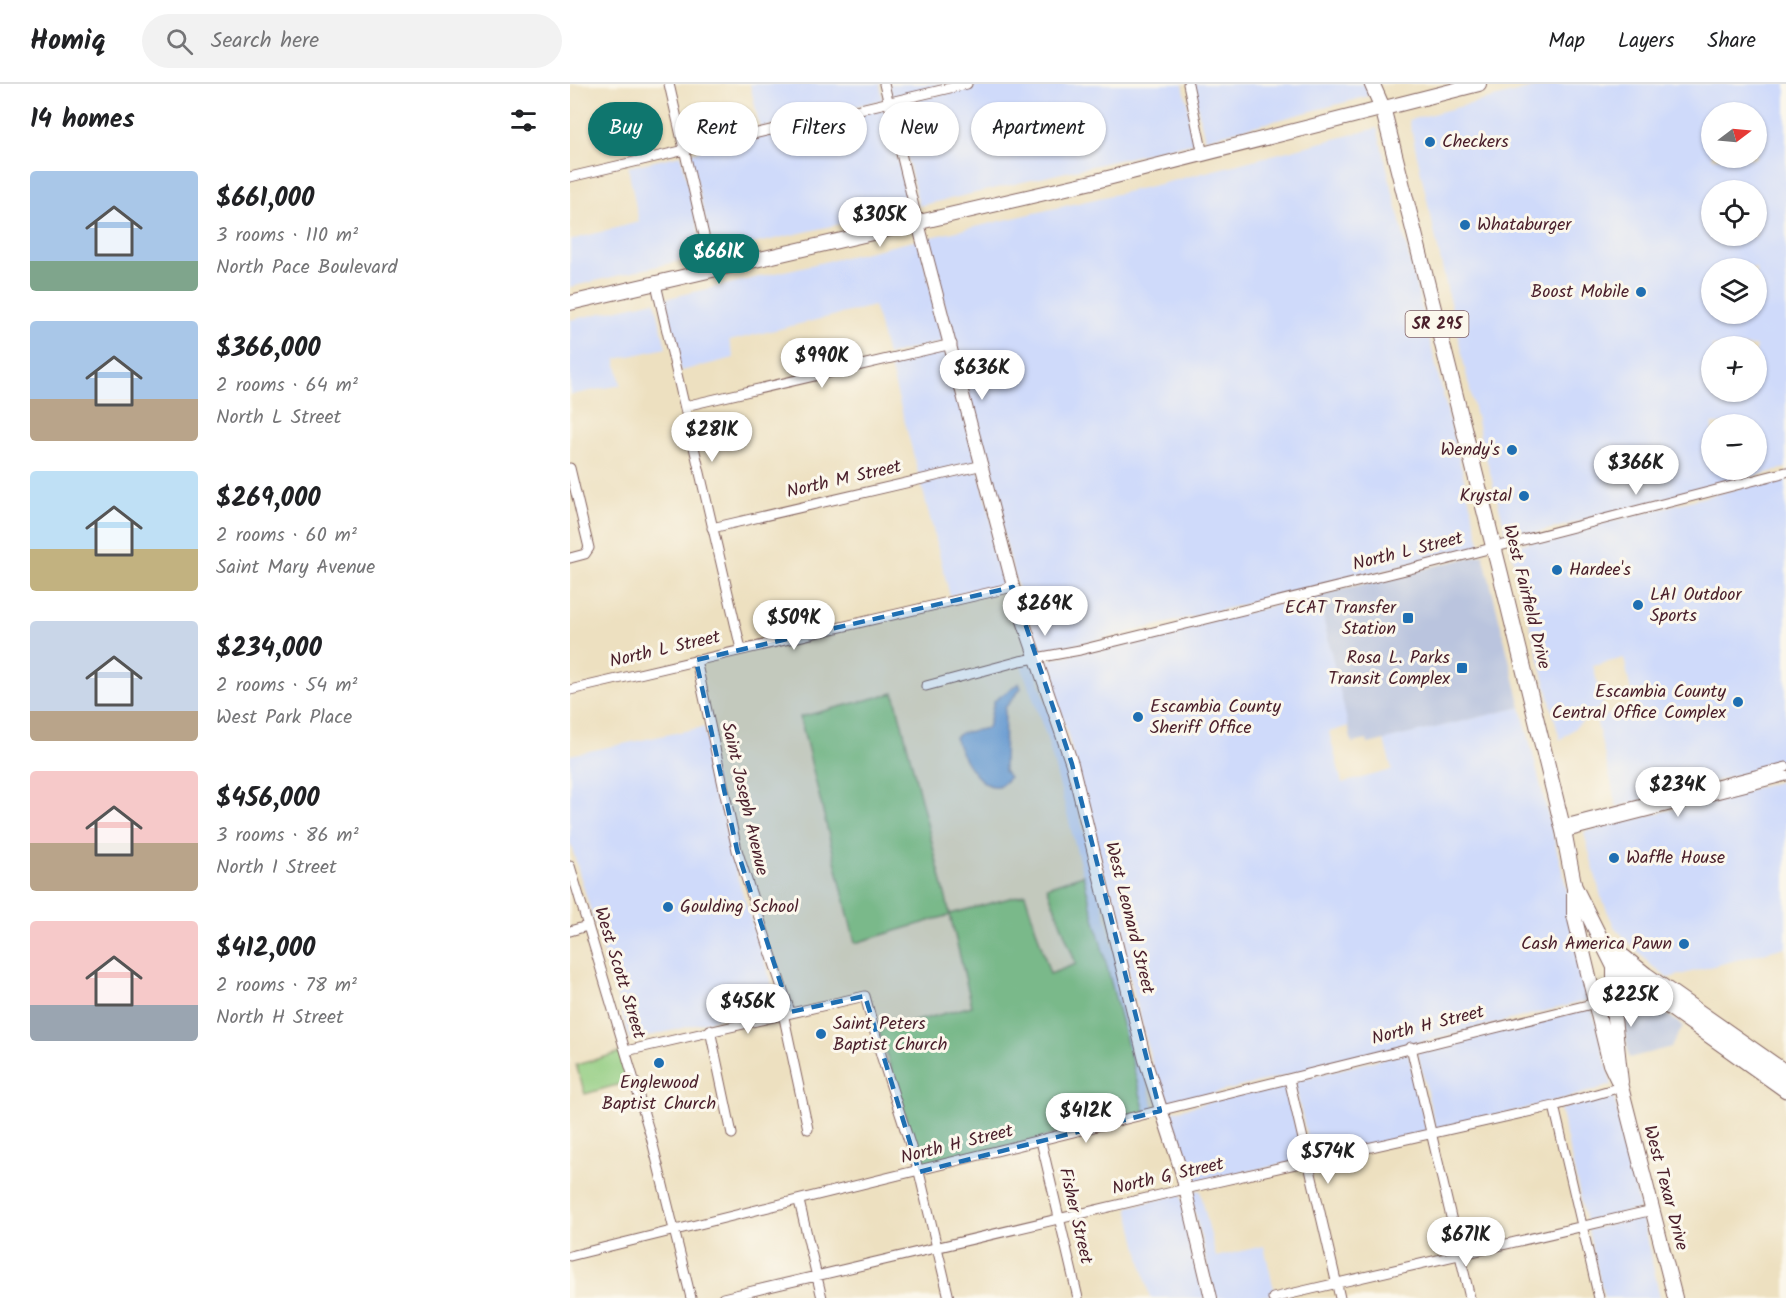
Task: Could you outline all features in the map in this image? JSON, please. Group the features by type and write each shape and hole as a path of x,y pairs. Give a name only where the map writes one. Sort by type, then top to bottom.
{"main road":[{"name":"West Fairfield Drive","path":"1372,84 1383,109 1493,547 1574,886 1597,936 1786,1073"},
{"name":"West Fairfield Drive","path":"1383,109 1384,84"},
{"path":"570,303 1203,155 1479,84"},
{"name":"West Texar Drive","path":"1574,886 1574,915 1610,1064 1621,1087 1675,1298"},
{"name":"SR 295","path":"1597,936 1615,968 1786,1090"},
{"name":"West Texar Drive","path":"1614,950 1614,1018 1621,1065 1621,1087"}],"street":[{"path":"669,84 675,109"},
{"path":"884,84 889,102"},
{"path":"893,102 967,84"},
{"path":"1188,84 1203,155"},
{"path":"758,133 879,105"},
{"path":"570,177 675,152"},
{"path":"686,156 712,270"},
{"path":"902,156 918,223"},
{"name":"West Leonard Street","path":"918,223 952,344 1013,587 1072,764 1145,1060 1185,1189 1211,1298"},
{"path":"656,284 741,649"},
{"path":"685,406 952,344"},
{"name":"North M Street","path":"712,528 983,465"},
{"path":"570,468 589,551 570,558"},
{"name":"North L Street","path":"1036,659 1493,547 1786,472"},
{"name":"North L Street","path":"570,690 1013,587"},
{"path":"926,686 1036,659"},
{"name":"Saint Joseph Avenue","path":"696,660 737,850 787,1013 808,1130"},
{"path":"1562,829 1786,767"},
{"path":"1562,829 1786,776"},
{"name":"West Scott Street","path":"570,867 626,1051 691,1298"},
{"path":"570,931 587,926"},
{"path":"626,1051 865,996 881,1055 919,1172 949,1298"},
{"name":"North H Street","path":"570,1257 1596,1003"},
{"path":"710,1030 732,1134"},
{"path":"1412,1047 1470,1298"},
{"path":"1289,1078 1340,1298"},
{"name":"North G Street","path":"723,1298 1059,1221 1185,1189 1433,1135 1554,1106 1621,1087"},
{"path":"1554,1106 1599,1298"},
{"name":"Fisher Street","path":"1041,1141 1078,1298"},
{"path":"799,1201 822,1298"},
{"path":"1273,1298 1653,1210"}],"highlighted area":[{"path":"1013,587 1072,764 1160,1111 919,1172 865,996 790,1012 737,850 696,660"}],"shaded area":[{"path":"750,84 880,84 883,100 867,104 770,102 770,126 760,128 758,102 754,102"},
{"path":"889,84 950,84 892,98"},
{"path":"984,84 1183,84 1196,142 919,206 907,156 959,156 959,102 907,102"},
{"path":"1192,84 1366,84 1369,96 1205,139"},
{"path":"1547,84 1786,84 1786,468 1767,473 1767,414 1701,414 1701,480 1740,480 1508,540 1481,439 1409,120"},
{"path":"879,108 879,156 897,156 910,208 713,253 691,156 758,156 758,137 770,134 770,156 867,156 867,111"},
{"path":"1377,128 1481,547 1040,654 1016,582 927,238 1164,183"},
{"path":"681,156 704,255 570,287 570,240 639,222 628,167"},
{"path":"918,240 946,341 887,355 874,306 729,341 734,358 681,371 664,299"},
{"path":"655,301 666,348 616,359 621,385 570,395 570,320"},
{"path":"948,349 978,462 919,476 889,363"},
{"path":"979,470 1007,584 950,596 921,483"},
{"path":"1786,476 1786,763 1617,807 1596,719 1634,706 1624,658 1593,666 1603,705 1560,740 1510,547"},
{"path":"1483,554 1521,707 1368,744 1367,740 1352,743 1318,595"},
{"path":"1318,595 1349,726 1329,732 1342,783 1392,770 1384,740 1521,707 1570,902 1590,1000 1163,1106 1066,728 1042,661"},
{"path":"1033,663 1067,765 1154,1109 1145,1112 1047,738 1021,665"},
{"name":"Goulding School","path":"704,727 738,878 778,1004 630,1041 570,842 570,755"},
{"path":"1786,780 1786,947 1668,978 1652,966 1615,928 1601,897 1584,832"},
{"path":"1621,981 1683,1026 1671,1047 1629,1058 1621,1008"},
{"path":"1592,1008 1612,1085 1553,1102 1436,1130 1417,1050"},
{"path":"1408,1052 1427,1132 1312,1158 1294,1081"},
{"path":"1285,1083 1304,1160 1188,1184 1166,1113"},
{"path":"1613,1093 1640,1209 1586,1222 1560,1109"},
{"path":"1200,1190 1216,1257 1264,1246 1275,1294 1256,1298 1215,1298 1190,1192"},
{"path":"1181,1194 1206,1298 1150,1298 1128,1207"},
{"path":"1642,1217 1660,1298 1604,1298 1588,1230"}],"green space":[{"path":"894,693 950,914 1025,894 1050,974 1076,964 1047,887 1083,875 1145,1112 922,1167 879,1031 972,1006 950,915 855,943 800,717"},
{"path":"622,1052 631,1081 585,1094 576,1065"}],"water":[{"path":"1019,683 1021,688 1005,708 1004,771 1009,777 1001,785 993,786 984,783 969,766 955,737 961,733 988,728 994,701"}],"place":[{"name":"Checkers","path":"1430,142"},
{"name":"Whataburger","path":"1465,225"},
{"name":"Boost Mobile","path":"1641,292"},
{"name":"Wendy's","path":"1512,450"},
{"name":"Krystal","path":"1524,496"},
{"name":"Hardee's","path":"1557,570"},
{"name":"LAI Outdoor Sports","path":"1638,605"},
{"name":"ECAT Transfer Station","path":"1408,618"},
{"name":"Rosa L. Parks Transit Complex","path":"1462,668"},
{"name":"Escambia County Central Office Complex","path":"1738,702"},
{"name":"Escambia County Sheriff Office","path":"1138,717"},
{"name":"Waffle House","path":"1614,858"},
{"name":"Goulding School","path":"668,907"},
{"name":"Cash America Pawn","path":"1684,944"},
{"name":"Saint Peters Baptist Church","path":"821,1034"},
{"name":"Englewood Baptist Church","path":"659,1063"}]}
